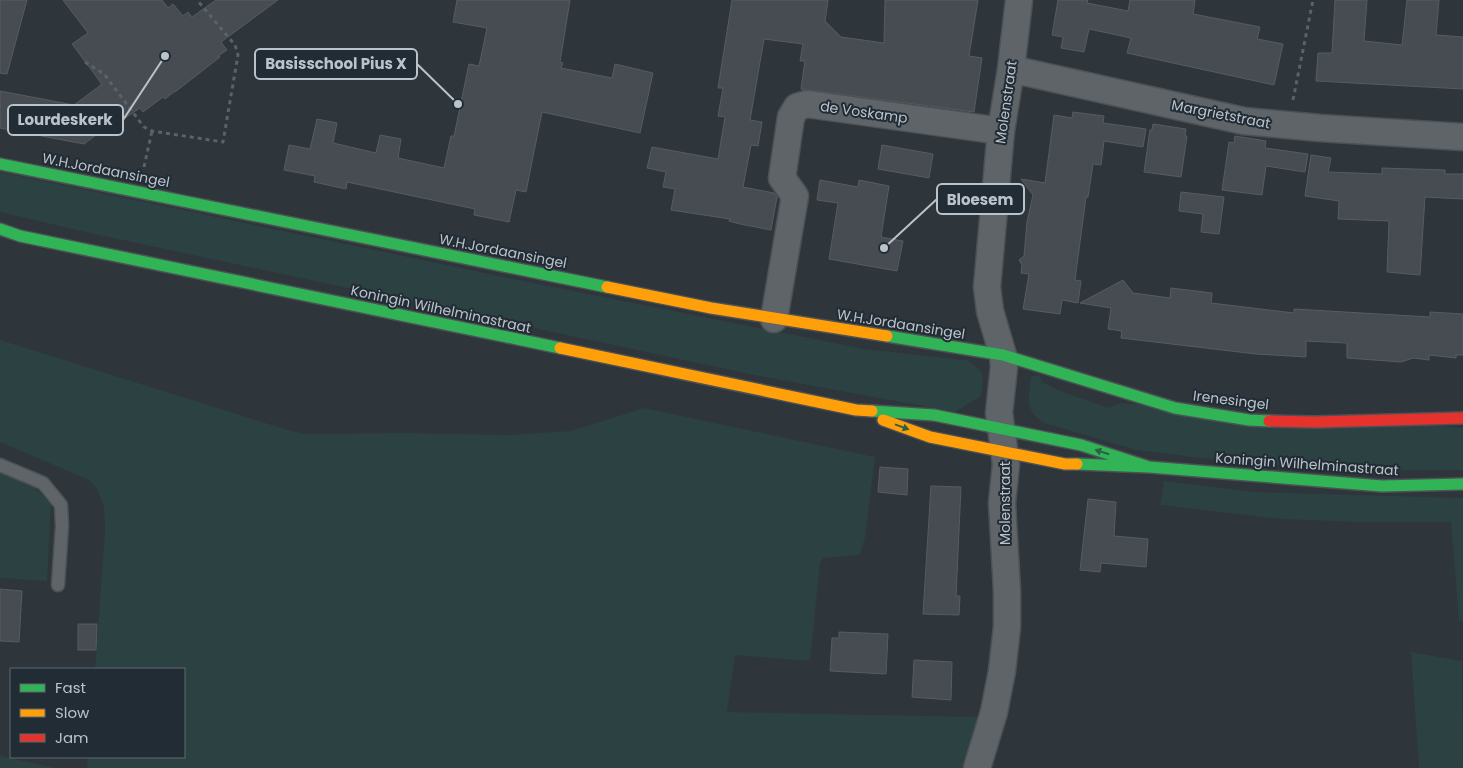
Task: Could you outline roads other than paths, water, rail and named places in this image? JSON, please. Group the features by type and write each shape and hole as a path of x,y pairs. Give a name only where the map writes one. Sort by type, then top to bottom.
{"main road":[{"name":"W.H.Jordaansingel","path":"0,164 711,308 1002,356"},
{"name":"Koningin Wilhelminastraat","path":"0,229 20,236 856,410 934,415 1065,464 1149,467 1382,486 1463,484"},
{"name":"Koningin Wilhelminastraat","path":"0,236 20,236"},
{"name":"Irenesingel","path":"1002,356 1175,408 1248,420 1315,422 1463,418"},
{"name":"Koningin Wilhelminastraat","path":"856,410 930,437 1080,445 1149,467"}],"street":[{"name":"Molenstraat","path":"978,768 994,712 1002,671 1007,627 1002,503 1006,464 999,413 1004,367 990,311 987,287 1001,131 1012,69 1019,0"},
{"name":"Margrietstraat","path":"1012,69 1244,121 1463,137"},
{"name":"de Voskamp","path":"774,319 795,196 782,178 791,117 797,107 807,104 1001,131"}],"lane":[{"path":"0,465 43,483 61,505 62,526 58,586"}],"place":[{"name":"Lourdeskerk","path":"165,56"},
{"name":"Basisschool Pius X","path":"458,104"},
{"name":"Bloesem","path":"884,248"}]}
